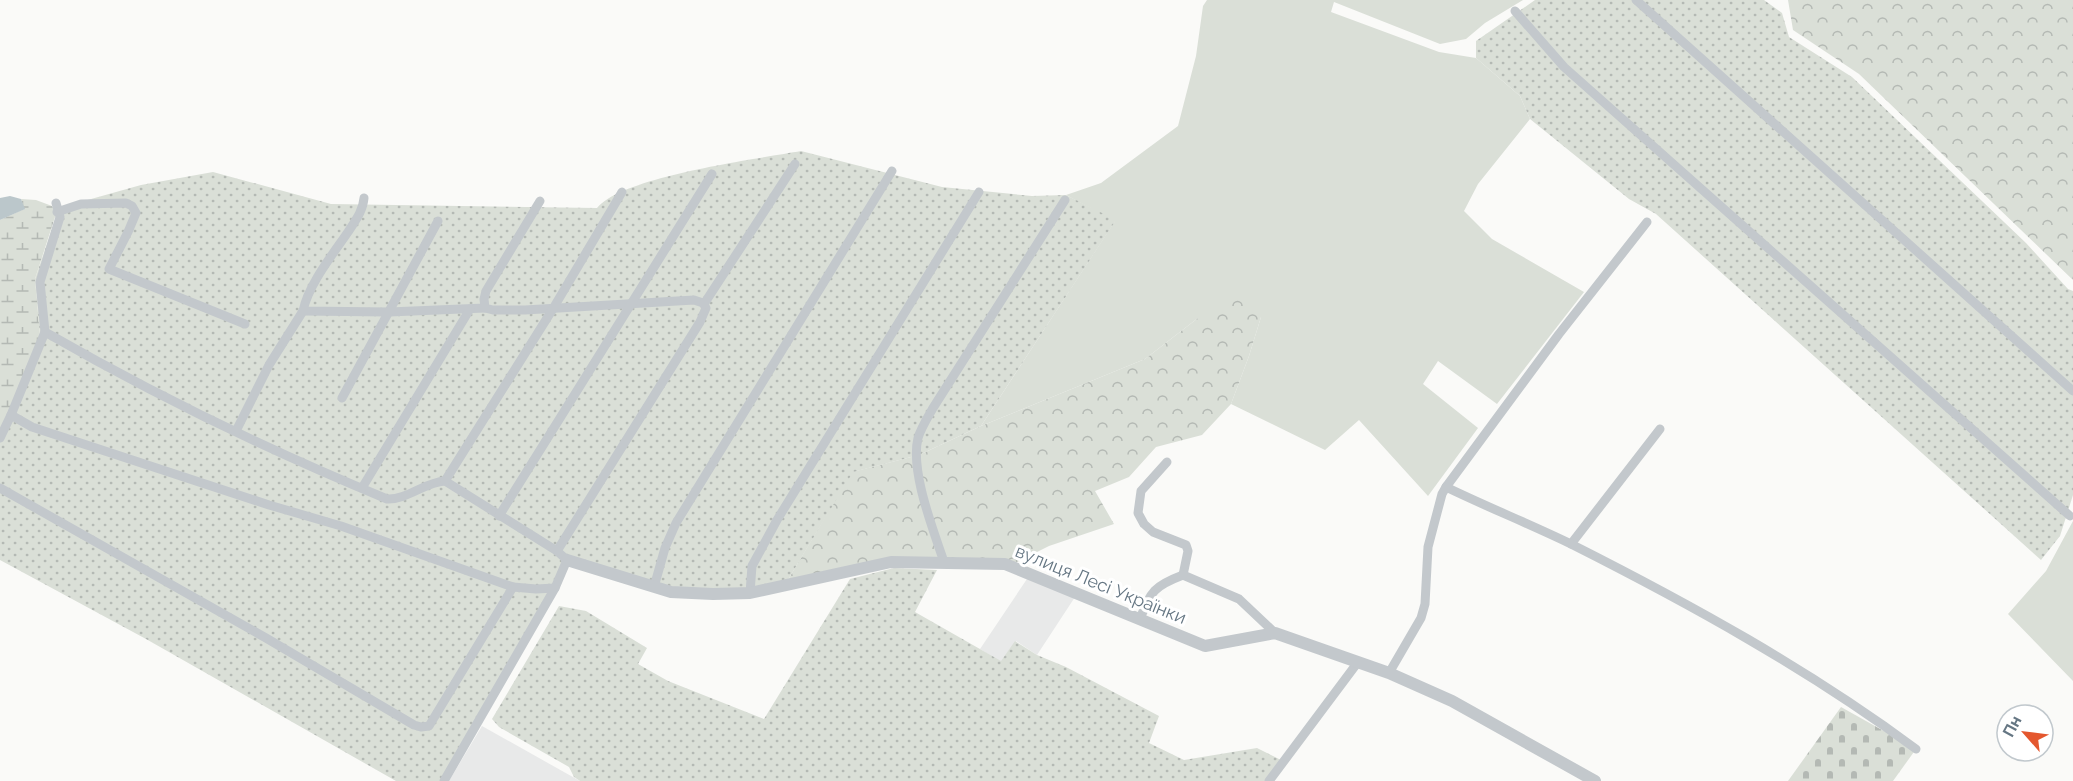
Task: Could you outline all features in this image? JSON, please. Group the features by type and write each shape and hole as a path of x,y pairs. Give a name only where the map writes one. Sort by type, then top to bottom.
{"street":[{"path":"1636,0 2073,391"},
{"path":"1515,11 1564,67 2070,516"},
{"path":"557,551 700,322 705,312 704,304 795,164"},
{"path":"654,587 665,548 676,523 892,171"},
{"path":"499,516 712,174"},
{"path":"45,332 98,362 236,431 387,499 394,499 428,485 445,481 554,307 622,192"},
{"path":"750,593 752,566 777,520 979,192"},
{"path":"236,431 269,365 303,311 304,303 314,285 360,212 364,198"},
{"path":"944,562 921,489 917,447 919,435 933,408 1065,200"},
{"path":"485,308 486,291 540,201"},
{"path":"0,438 45,332 40,282 60,217 57,208 81,204 126,203 132,206 136,213 129,232 109,269 245,324"},
{"path":"342,398 438,221"},
{"path":"1389,673 1423,611 1428,547 1442,494 1446,487 1558,334 1647,222"},
{"path":"303,311 389,312 485,308 493,310 694,300 699,300 704,304"},
{"path":"362,488 470,309"},
{"path":"11,415 32,427 269,505 341,526 513,587 536,590 555,588"},
{"path":"1571,544 1660,429"},
{"path":"1167,462 1141,491 1138,513 1144,524 1153,532 1186,545 1188,551 1183,575"},
{"path":"444,781 555,588 567,560 557,551 445,481"},
{"path":"1446,487 1571,544 1697,609 1814,680 1916,749"},
{"path":"0,488 421,727 429,726 513,587"},
{"name":"вулиця Лесі Українки","path":"567,560 670,591 750,593 891,562 1005,564 1205,646 1275,633 1389,673 1452,701 1594,781"},
{"path":"1140,619 1150,593 1183,575 1239,599 1275,633"},
{"path":"1269,781 1358,662"}],"shaded area":[{"path":"10,196 21,199 25,209 0,220 0,198"},
{"path":"1029,576 1075,597 1037,655 1016,641 1001,662 980,649"},
{"path":"482,726 580,781 449,781"}],"green space":[{"path":"1207,0 1523,0 1485,23 1466,39 1440,44 1334,2 1331,12 1439,52 1476,58 1520,96 1530,119 1478,184 1464,211 1492,239 1584,292 1497,404 1438,361 1423,384 1478,428 1428,496 1359,420 1325,450 1231,404 1261,317 1198,318 1145,359 981,426 1115,221 1066,195 1101,183 1178,126 1196,56 1203,6"},
{"path":"1535,0 1764,0 1782,13 1789,37 1852,77 2026,243 2068,289 2073,291 2073,495 2060,536 2041,560 1656,214 1629,199 1530,119 1520,96 1476,58 1476,41"},
{"path":"1788,0 2073,0 2073,280 1859,74 1793,30"},
{"path":"801,151 942,187 1032,196 1066,195 1116,220 981,426 919,455 853,472 786,583 737,591 665,589 564,555 547,608 444,781 396,781 146,639 0,560 0,435 40,335 35,279 59,208 141,185 213,172 331,204 597,208 611,197 661,178 692,170"},
{"path":"21,199 36,200 52,206 56,214 35,279 40,335 0,435 0,220 24,209"},
{"path":"1244,288 1261,317 1231,404 1202,435 1156,447 1129,477 1095,491 1114,524 1049,546 1015,563 902,560 786,583 852,472 919,455 981,426 1145,359 1198,318"},
{"path":"2073,521 2073,681 2008,614 2046,571"},
{"path":"894,568 937,570 915,612 1001,661 1015,641 1037,655 1066,667 1159,716 1149,743 1184,760 1257,748 1281,760 1265,781 580,781 574,777 569,767 499,727 492,719 559,606 586,611 647,648 638,664 668,681 764,719 850,579"},
{"path":"1841,707 1916,749 1893,781 1788,781"}]}
